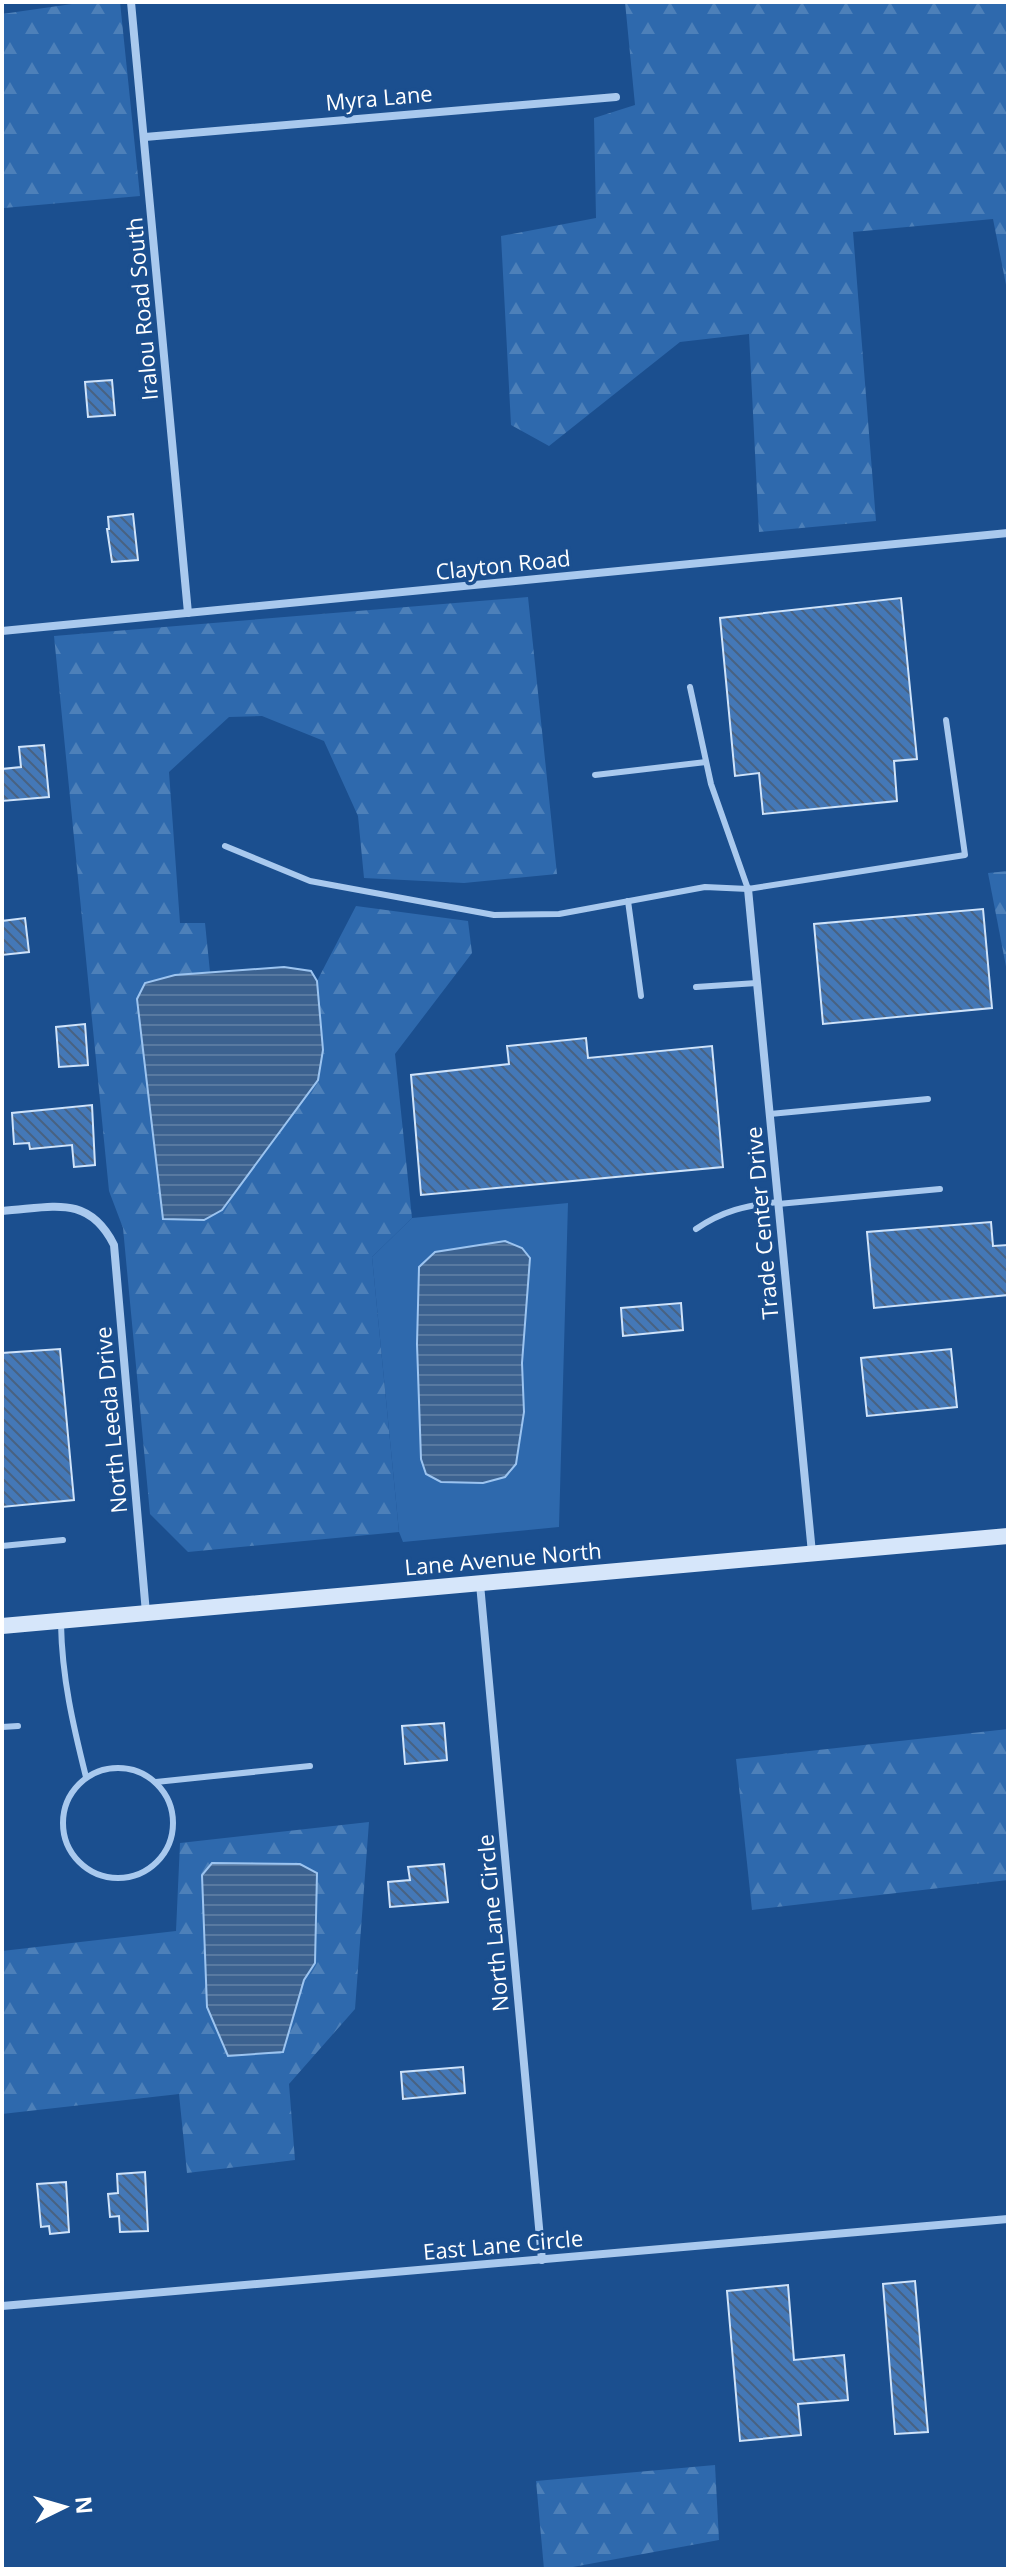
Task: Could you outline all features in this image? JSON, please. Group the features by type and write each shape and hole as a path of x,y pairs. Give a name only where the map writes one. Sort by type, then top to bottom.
{"main road":[{"name":"Lane Avenue North","path":"2,1626 1008,1536"}],"street":[{"name":"Iralou Road South","path":"131,2 188,613"},
{"name":"Myra Lane","path":"145,137 616,97"},
{"name":"Clayton Road","path":"2,631 1008,533"},
{"name":"Trade Center Drive","path":"748,889 812,1553"},
{"name":"North Leeda Drive","path":"2,1211 65,1207 88,1212 104,1226 114,1245 146,1613"},
{"name":"North Lane Circle","path":"480,1583 542,2260"},
{"name":"East Lane Circle","path":"2,2306 1008,2219"}],"lane":[{"path":"690,687 711,784 748,889"},
{"path":"225,846 310,881 494,915 559,914 705,887 748,889 965,855 946,720"},
{"path":"595,775 706,762"},
{"path":"628,901 641,996"},
{"path":"696,987 757,983"},
{"path":"770,1114 928,1099"},
{"path":"696,1229 715,1217 748,1204 940,1189"},
{"path":"2,1546 63,1540"},
{"path":"61,1620 61,1664 86,1777"},
{"path":"2,1727 18,1726"},
{"path":"156,1782 310,1766"},
{"path":"121,1767 140,1771 156,1782 167,1797 173,1815 173,1833 166,1851 154,1866 138,1876 120,1879 103,1877 73,1857 65,1841 62,1824 65,1806 73,1790 86,1777 103,1769 121,1767"}],"green space":[{"path":"86,2 120,2 140,196 4,208 2,14"},
{"path":"625,2 1008,2 1008,295 993,219 853,232 876,521 759,532 749,334 680,342 549,446 511,425 501,236 596,218 594,118 635,105"},
{"path":"528,597 557,874 464,883 364,878 358,816 324,741 262,716 229,717 169,772 180,923 205,923 210,972 175,975 323,1050 317,981 356,906 468,921 472,953 395,1054 412,1218 372,1257 399,1532 188,1552 150,1514 123,1228 109,1191 54,636"},
{"path":"1008,871 1008,977 988,873"},
{"path":"568,1203 559,1527 403,1542 399,1532 372,1257 412,1218","holes":["530,1258 522,1363 524,1412 505,1476 483,1483 442,1482 421,1459 417,1344 419,1267"]},
{"path":"1008,1729 1008,1880 752,1910 736,1759"},
{"path":"369,1822 355,2009 289,2084 295,2160 187,2173 179,2094 2,2114 2,1951 176,1931 180,1843","holes":["212,1863 300,1864 315,1963 304,1980 283,2052 202,1876"]},
{"path":"715,2465 719,2540 562,2569 544,2569 536,2481"}],"shaded area":[{"path":"284,967 311,971 317,981 323,1050 318,1080 222,1210 204,1220 163,1219 137,999 145,983 175,975"},
{"path":"505,1241 522,1248 530,1258 522,1363 524,1412 516,1464 505,1477 483,1483 441,1482 426,1474 421,1459 417,1344 419,1267 435,1252"},
{"path":"212,1863 300,1864 317,1873 315,1963 304,1980 283,2052 228,2056 207,2007 202,1875"}],"building":[{"path":"112,380 115,415 88,417 85,382"},
{"path":"133,514 138,560 112,562 108,517"},
{"path":"901,598 917,759 894,761 897,801 763,814 759,773 735,776 720,618"},
{"path":"44,745 49,797 2,801 2,769 21,767 19,747"},
{"path":"983,909 992,1008 823,1024 814,924"},
{"path":"25,918 29,952 2,955 2,921"},
{"path":"85,1024 88,1065 59,1067 56,1027"},
{"path":"586,1038 588,1058 712,1046 723,1167 421,1195 411,1075 509,1064 507,1046"},
{"path":"92,1105 95,1165 74,1167 72,1145 30,1149 29,1143 14,1144 12,1113"},
{"path":"991,1222 993,1246 1008,1245 1008,1295 874,1308 867,1232"},
{"path":"681,1303 683,1330 623,1336 621,1308"},
{"path":"60,1349 74,1500 2,1507 2,1353"},
{"path":"951,1349 957,1407 867,1416 861,1358"},
{"path":"444,1723 447,1760 405,1764 402,1726"},
{"path":"444,1864 448,1902 390,1907 388,1882 410,1880 408,1867"},
{"path":"463,2067 465,2093 403,2099 401,2072"},
{"path":"145,2172 148,2231 120,2232 119,2216 110,2217 108,2194 118,2193 117,2174"},
{"path":"66,2182 69,2232 50,2234 49,2226 41,2227 37,2184"},
{"path":"915,2281 928,2432 895,2434 883,2284"},
{"path":"788,2285 794,2360 844,2355 848,2400 798,2404 801,2435 740,2441 727,2291"}]}
